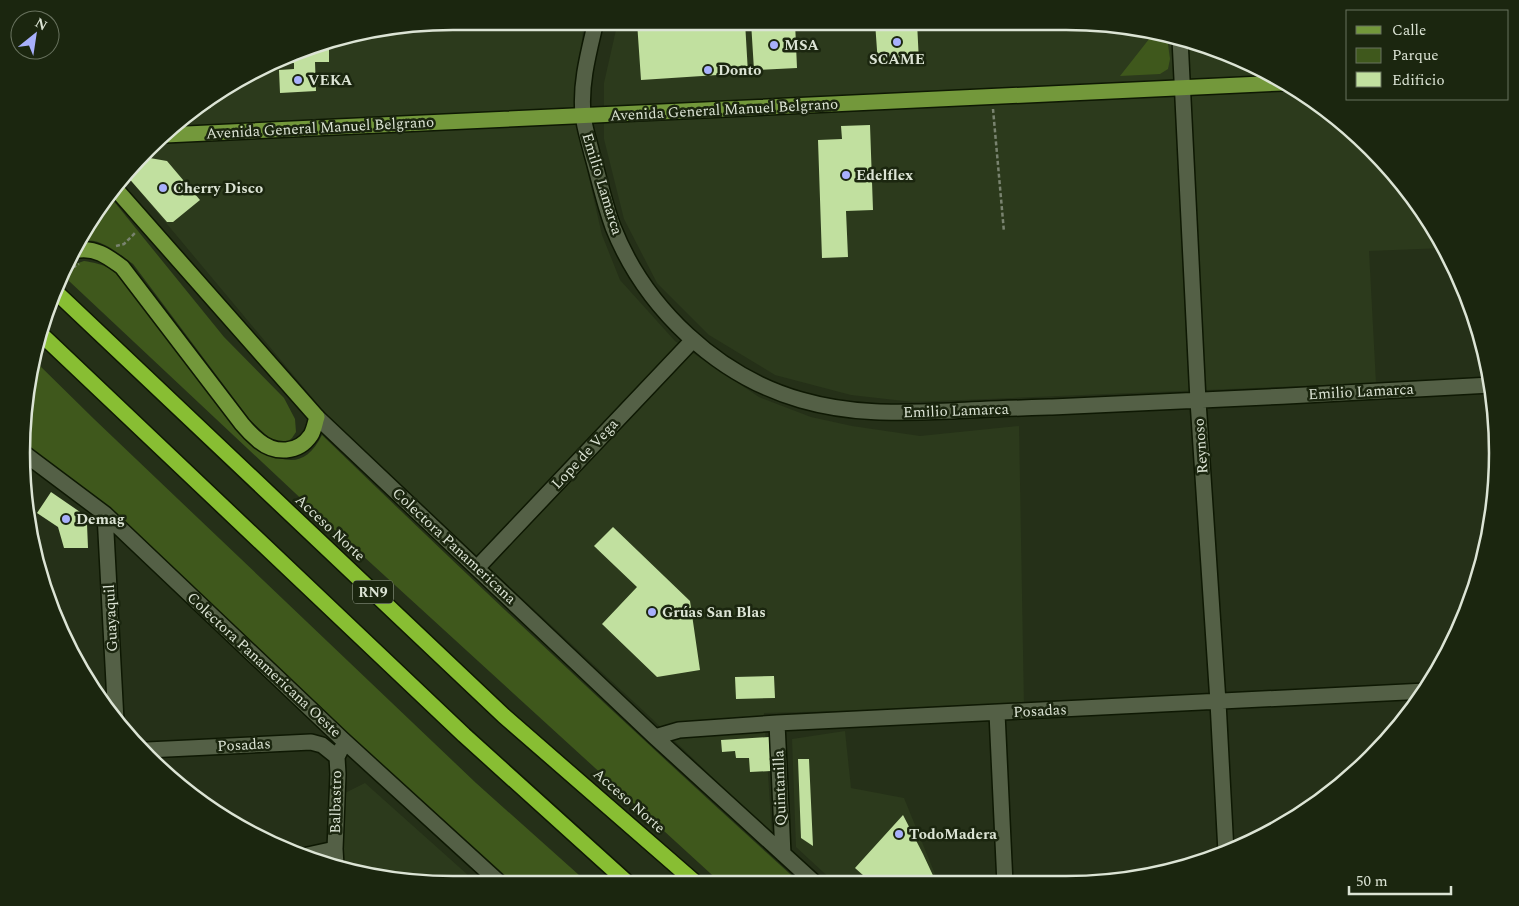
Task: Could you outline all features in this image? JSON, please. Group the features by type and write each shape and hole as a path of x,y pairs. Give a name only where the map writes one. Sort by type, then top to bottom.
{"highway":[{"name":"Acceso Norte","path":"60,296 504,716 688,876"},
{"name":"RN9","path":"46,338 464,735 620,876"}],"main road":[{"name":"Avenida General Manuel Belgrano","path":"173,136 1271,84"},
{"name":"Colectora Panamericana","path":"119,192 317,416"},
{"path":"82,250 94,250 105,254 122,267 242,424 260,442 274,449 284,451 294,449 303,444 310,436 317,416"}],"street":[{"name":"Emilio Lamarca","path":"594,30 584,81 582,116 608,215 628,258 660,305 693,340 718,360 739,373 774,390 800,400 833,407 863,412 887,413 1198,401 1483,385"},
{"name":"Reynoso","path":"1180,46 1198,401 1226,845"},
{"name":"Lope de Vega","path":"477,568 693,340"},
{"name":"Colectora Panamericana","path":"317,416 655,737 807,876"},
{"name":"Colectora Panamericana Oeste","path":"30,457 105,514 345,741 492,876"},
{"name":"Guayaquil","path":"105,514 115,709"},
{"name":"Posadas","path":"655,737 679,730 778,723 1416,692"},
{"path":"997,713 1006,876"},
{"name":"Quintanilla","path":"778,723 782,854"},
{"name":"Balbastro","path":"336,860 337,757 345,741"},
{"name":"Posadas","path":"152,750 311,742 322,745 337,757"},
{"path":"315,853 335,849"}],"path":[{"path":"992,98 1004,232"},
{"path":"116,246 124,244 146,222"}],"shaded area":[{"path":"583,30 577,93 578,130 602,235 620,280 675,341 759,397 811,417 852,426 920,436 1019,426 1024,706 764,713 772,835 649,716 335,425 130,180 174,135 218,101 266,74 317,52 370,38 425,31"},
{"path":"616,30 1066,30 1094,31 1149,38 1202,52 1228,62 1278,87 1324,117 1365,154 1402,195 1435,248 1369,251 1376,383 913,402 851,395 775,375 709,335 657,283 624,219 604,139 604,83"},
{"path":"845,731 851,788 904,798 936,876 827,876 796,847 792,739"},
{"path":"365,783 469,876 398,872 339,861 340,807 345,793"}],"green space":[{"path":"1150,38 1168,42 1170,59 1168,69 1160,74 1120,76"},
{"path":"113,200 224,337 284,398 295,419 296,432 292,438 287,442 278,442 268,437 250,420 133,264 116,251 87,240"},
{"path":"84,261 97,263 115,272 125,281 264,452 282,459 298,459 310,452 322,435 440,549 792,876 713,876 327,523 69,281 68,278 75,264"},
{"path":"39,365 476,783 580,876 503,876 30,454 31,425"}],"building":[{"path":"638,30 745,30 748,73 641,80"},
{"name":"MSA","path":"752,30 795,30 797,68 754,70"},
{"name":"SCAME","path":"876,30 917,30 919,62 878,64"},
{"name":"VEKA","path":"329,48 329,62 315,62 316,91 280,93 279,70 294,69 294,63 288,63"},
{"name":"Edelflex","path":"870,125 873,210 846,211 848,257 822,258 818,140 842,139 841,126"},
{"name":"Cherry Disco","path":"150,158 167,161 200,200 173,222 167,222 130,180"},
{"name":"Demag","path":"51,492 83,514 87,524 88,548 64,548 58,527 37,513"},
{"name":"Grúas San Blas","path":"613,527 690,601 700,670 657,677 602,624 637,587 594,546"},
{"path":"774,676 775,698 736,699 735,677"},
{"path":"769,737 771,771 750,772 749,758 736,758 735,751 722,752 721,740"},
{"path":"798,759 809,759 813,846 801,838"},
{"name":"TodoMadera","path":"903,815 933,876 864,876 855,868"}],"place":[{"name":"SCAME","path":"897,42"},
{"name":"MSA","path":"774,45"},
{"name":"Donto","path":"708,70"},
{"name":"VEKA","path":"298,80"},
{"name":"Edelflex","path":"846,175"},
{"name":"Cherry Disco","path":"163,188"},
{"name":"Demag","path":"66,519"},
{"name":"Grúas San Blas","path":"652,612"},
{"name":"TodoMadera","path":"899,834"}]}
